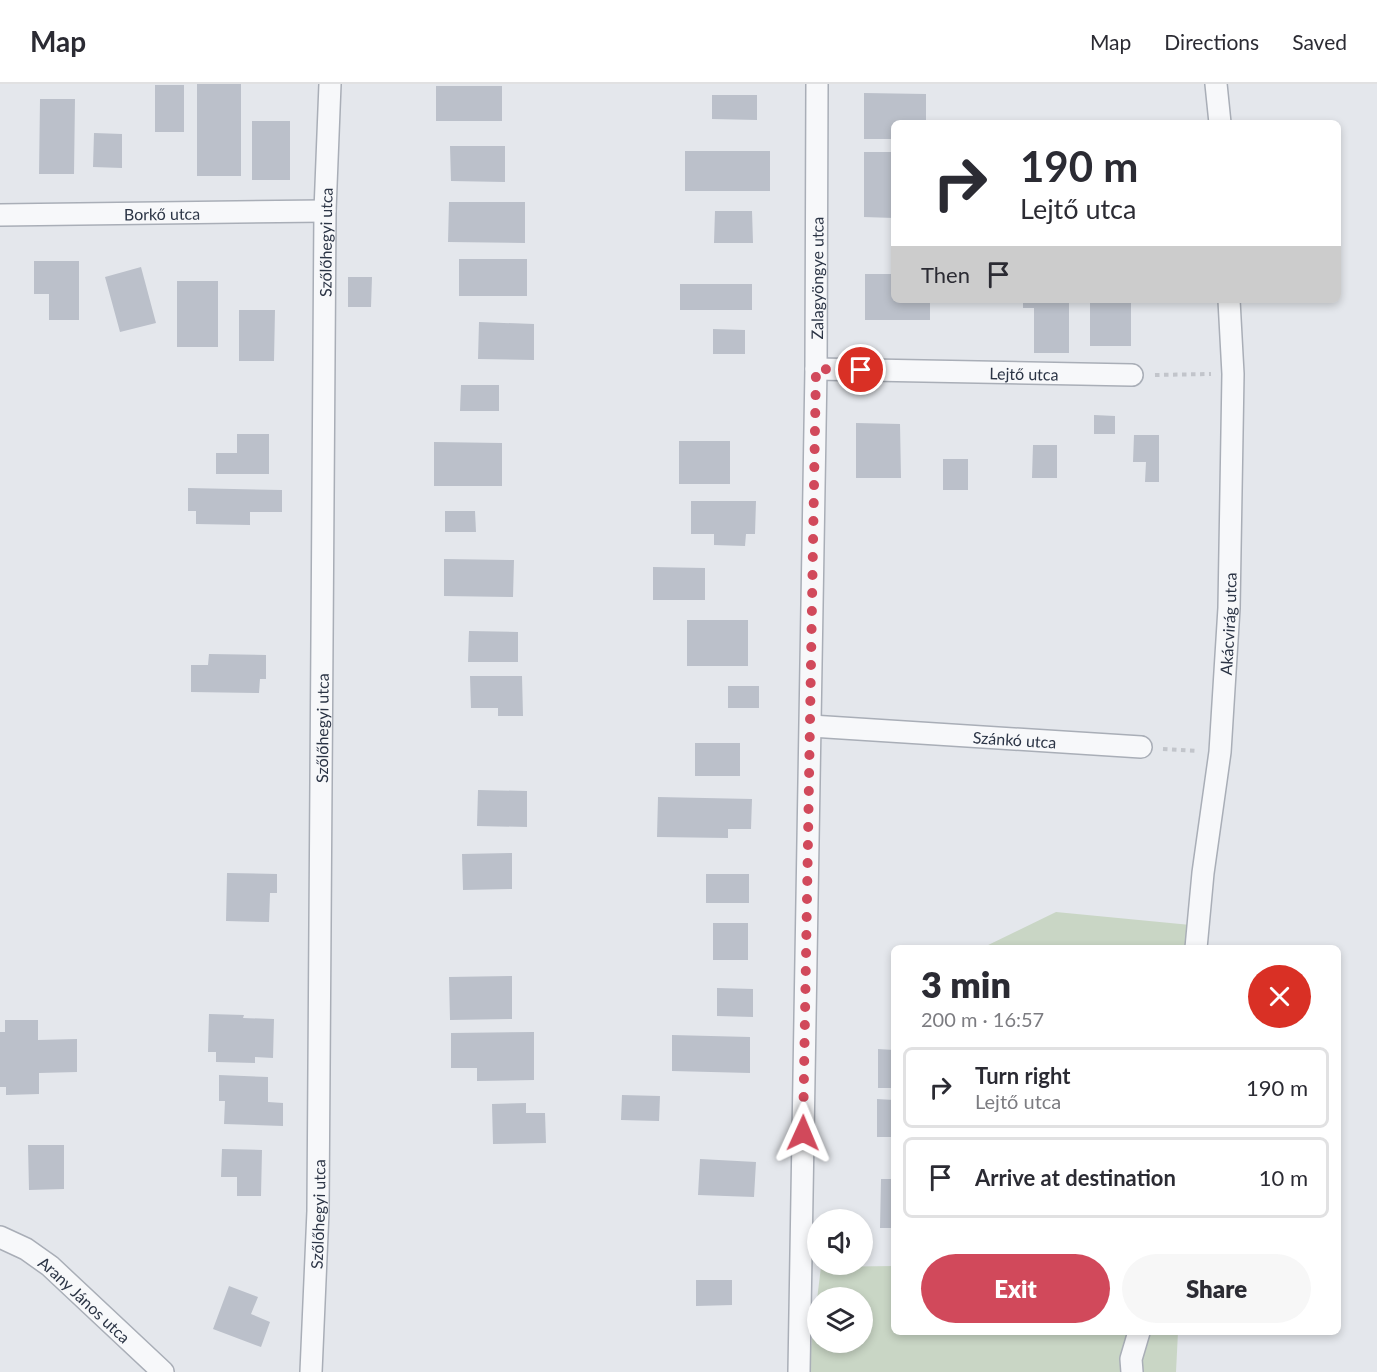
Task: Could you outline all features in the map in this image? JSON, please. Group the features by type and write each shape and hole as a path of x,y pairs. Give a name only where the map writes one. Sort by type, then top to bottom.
{"street":[{"name":"Szőlőhegyi utca","path":"312,1372 318,1199 325,211 330,84"},
{"name":"Zalagyöngye utca","path":"799,1372 816,369 817,84"},
{"path":"1216,84 1220,120"},
{"name":"Borkő utca","path":"0,215 325,211"},
{"name":"Akácvirág utca","path":"1196,945 1203,873 1220,752 1229,608 1233,374 1229,303"},
{"name":"Lejtő utca","path":"816,369 1132,375"},
{"name":"Szánkó utca","path":"810,726 1141,747"},
{"name":"Arany János utca","path":"0,1237 26,1249 50,1266 163,1372"},
{"path":"1132,1372 1131,1359 1138,1335"}],"path":[{"path":"1132,375 1233,374"},
{"path":"1141,747 1220,752"}],"green space":[{"path":"1056,912 1201,926 1200,945 988,945"},
{"path":"873,1266 891,1266 891,1335 1178,1335 1176,1372 808,1372 810,1353 873,1353 873,1287 819,1287 820,1275 873,1275"}],"building":[{"path":"197,84 241,84 241,176 197,176"},
{"path":"155,85 184,85 184,132 155,132"},
{"path":"436,86 502,86 502,121 436,121"},
{"path":"864,93 926,94 926,120 891,120 891,139 864,139"},
{"path":"712,95 757,95 757,120 712,119"},
{"path":"40,99 75,99 74,174 39,174"},
{"path":"252,121 290,121 290,180 252,180"},
{"path":"94,133 122,134 122,168 93,167"},
{"path":"450,146 505,146 505,182 451,181"},
{"path":"685,151 770,151 770,191 685,191"},
{"path":"864,152 891,152 891,218 864,217"},
{"path":"449,202 525,202 525,243 448,242"},
{"path":"715,211 752,211 753,243 714,243"},
{"path":"459,259 527,259 527,296 459,296"},
{"path":"34,261 79,261 79,320 49,320 49,294 34,294"},
{"path":"141,267 156,323 120,332 105,277"},
{"path":"865,274 891,274 891,303 930,303 930,320 865,320"},
{"path":"348,277 372,277 371,307 348,307"},
{"path":"177,281 218,281 218,347 177,347"},
{"path":"680,284 752,284 752,310 680,310"},
{"path":"1023,303 1069,303 1069,353 1034,353 1034,308 1023,308"},
{"path":"1090,303 1131,303 1131,346 1090,346"},
{"path":"239,310 275,310 274,361 239,361"},
{"path":"479,322 534,324 534,360 478,359"},
{"path":"713,329 745,330 745,354 713,354"},
{"path":"461,385 499,385 499,411 460,411"},
{"path":"1094,415 1115,416 1115,434 1094,434"},
{"path":"856,423 900,424 901,478 856,478"},
{"path":"237,434 269,434 269,474 216,474 216,453 237,453"},
{"path":"1134,435 1159,435 1159,482 1145,482 1146,462 1133,462"},
{"path":"679,441 730,441 730,484 679,484"},
{"path":"434,442 502,443 502,486 434,486"},
{"path":"1033,445 1057,445 1057,478 1032,478"},
{"path":"943,459 968,459 968,490 943,490"},
{"path":"188,488 282,490 282,512 250,512 250,525 196,524 196,511 188,511"},
{"path":"691,501 756,501 755,534 746,534 745,546 714,545 714,534 691,534"},
{"path":"445,511 475,511 476,532 445,532"},
{"path":"444,559 514,560 513,597 444,596"},
{"path":"653,567 705,568 705,600 653,600"},
{"path":"687,620 748,620 748,666 687,666"},
{"path":"469,631 518,632 518,662 468,662"},
{"path":"209,654 266,655 266,679 260,679 259,693 191,692 191,665 208,665"},
{"path":"470,676 522,676 523,716 498,716 498,708 471,708"},
{"path":"728,686 759,686 759,708 728,708"},
{"path":"695,743 740,743 740,776 695,776"},
{"path":"478,790 527,791 527,827 477,826"},
{"path":"658,797 752,799 751,829 728,829 728,838 657,837"},
{"path":"512,853 512,889 463,890 462,854"},
{"path":"227,873 277,874 277,893 270,893 269,922 226,921"},
{"path":"706,874 749,874 749,903 706,903"},
{"path":"713,923 748,923 748,960 713,960"},
{"path":"512,976 512,1019 450,1020 449,977"},
{"path":"717,988 753,989 753,1017 717,1016"},
{"path":"209,1014 274,1019 273,1058 255,1057 255,1063 216,1062 216,1052 208,1052"},
{"path":"5,1020 38,1020 38,1040 77,1039 77,1072 39,1073 39,1094 6,1095 6,1087 0,1087 0,1032 5,1032"},
{"path":"534,1032 534,1080 477,1081 477,1068 451,1068 451,1033"},
{"path":"672,1035 750,1037 750,1073 672,1071"},
{"path":"878,1049 891,1050 891,1088 878,1088"},
{"path":"219,1075 268,1077 268,1102 283,1103 283,1126 224,1124 225,1101 219,1101"},
{"path":"622,1095 660,1096 659,1121 621,1120"},
{"path":"877,1099 891,1100 891,1137 877,1137"},
{"path":"526,1103 526,1113 545,1113 546,1143 493,1144 492,1104"},
{"path":"28,1145 64,1145 64,1189 29,1190"},
{"path":"222,1149 262,1150 261,1196 237,1196 237,1177 221,1177"},
{"path":"700,1159 756,1162 754,1197 698,1195"},
{"path":"881,1179 891,1179 891,1228 880,1228"},
{"path":"696,1280 732,1280 732,1305 696,1306"},
{"path":"229,1286 258,1297 251,1314 270,1322 261,1347 213,1329"}],"route":[{"path":"803,1133 816,369 861,370"}]}
